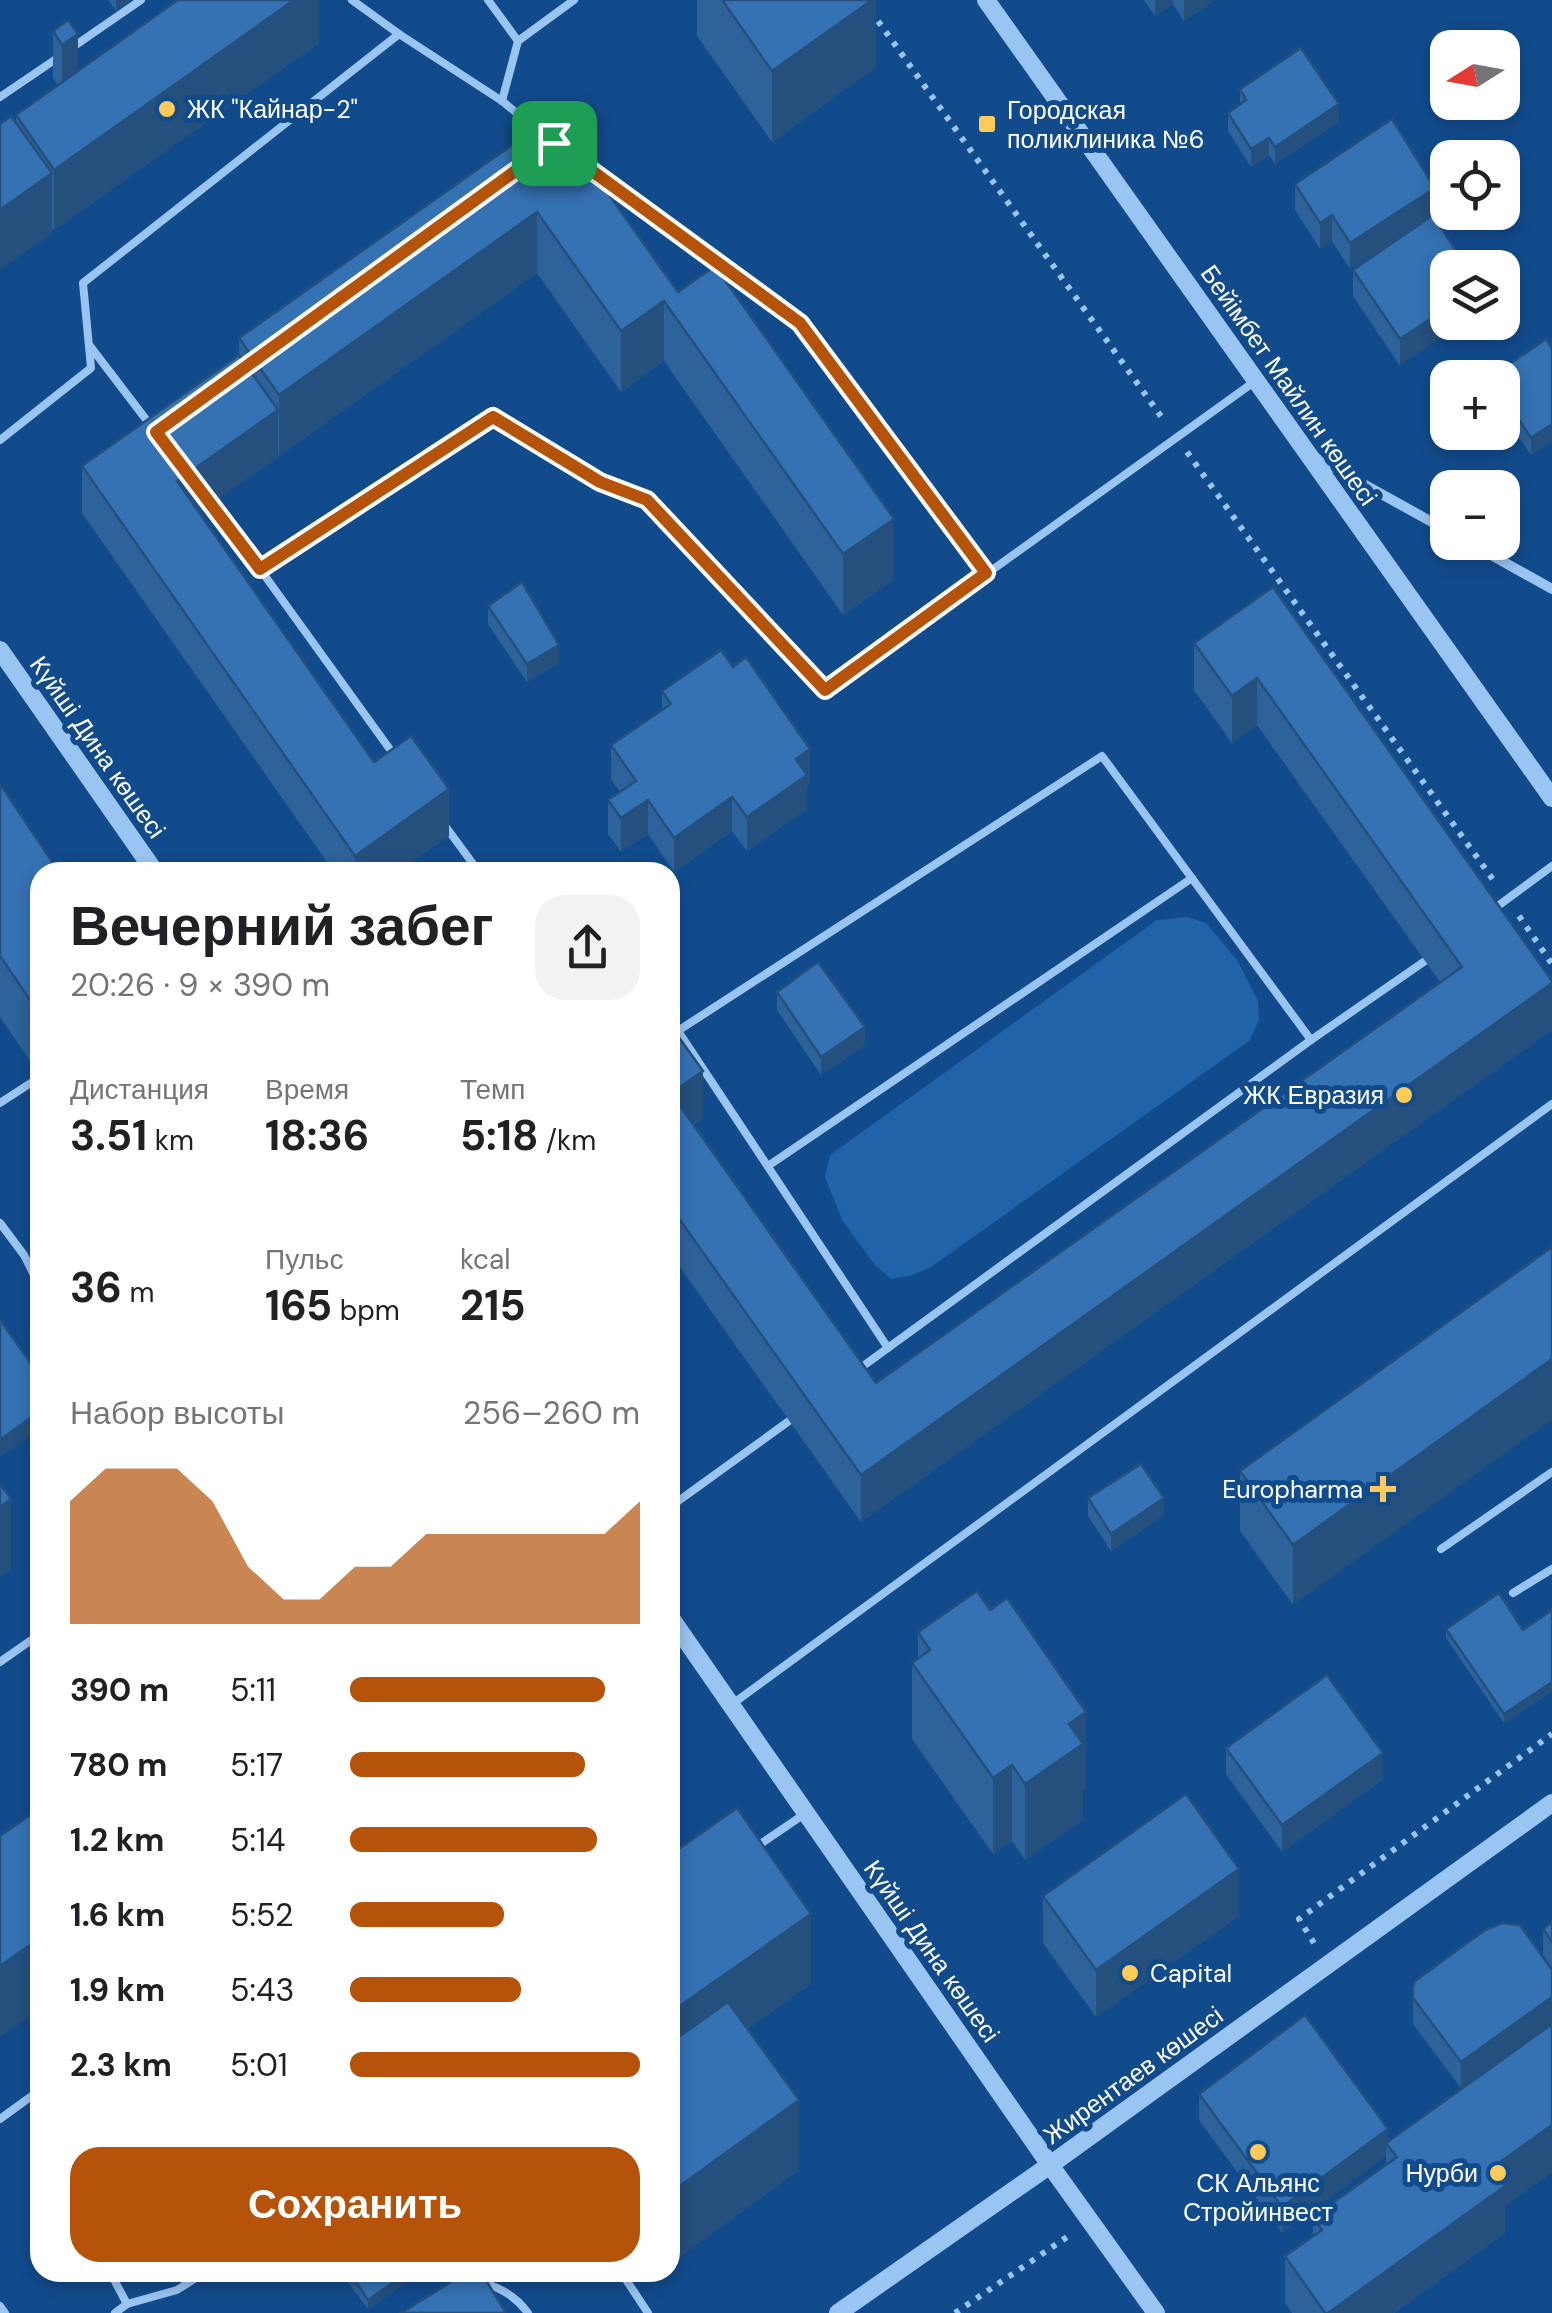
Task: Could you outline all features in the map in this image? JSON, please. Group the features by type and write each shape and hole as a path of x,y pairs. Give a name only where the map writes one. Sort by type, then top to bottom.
{"street":[{"name":"Бейімбет Майлин көшесі","path":"986,0 1552,798"},
{"path":"1306,452 1430,521"},
{"path":"1500,560 1552,589"},
{"name":"Күйші Дина көшесі","path":"0,650 147,862"},
{"name":"Күйші Дина көшесі","path":"680,1646 731,1705 1156,2313"},
{"name":"Жирентаев көшесі","path":"838,2313 1552,1803"}],"lane":[{"path":"0,97 140,0"},
{"path":"352,0 502,101 554,143"},
{"path":"488,0 518,41"},
{"path":"502,101 518,41 574,0"},
{"path":"0,440 91,368 83,282 399,34"},
{"path":"585,166 800,323 986,573"},
{"path":"89,345 156,432"},
{"path":"260,569 493,417 600,482 647,500 825,690 1256,381"},
{"path":"202,493 398,760"},
{"path":"680,1029 1102,756 1311,1040"},
{"path":"432,808 471,862"},
{"path":"1476,922 1552,866"},
{"path":"768,1166 1192,878"},
{"path":"857,1370 1311,1040 1425,962"},
{"path":"680,1041 888,1348"},
{"path":"0,1102 30,1083"},
{"path":"731,1705 1552,1104"},
{"path":"0,1223 30,1267"},
{"path":"680,1501 789,1421"},
{"path":"1441,1549 1552,1472"},
{"path":"1513,1593 1552,1569"},
{"path":"0,1662 30,1641"},
{"path":"746,1854 806,1813"},
{"path":"0,2120 30,2098"},
{"path":"115,2282 127,2304"},
{"path":"115,2313 127,2304 177,2290 190,2282"},
{"path":"481,2282 520,2300 528,2313"},
{"path":"628,2282 648,2313"},
{"path":"0,2306 5,2313"}],"path":[{"path":"863,0 1552,964"},
{"path":"1327,1966 1299,1919 1552,1734"},
{"path":"955,2313 1090,2222"}],"shaded area":[{"path":"1187,917 1206,923 1237,960 1258,1001 1259,1020 1249,1041 931,1267 891,1279 875,1265 842,1220 825,1177 830,1155 1157,920"}],"building":[{"path":"178,0 294,0 54,170 16,115"},
{"path":"722,0 872,0 772,71"},
{"path":"68,20 78,34 62,45 53,31"},
{"path":"1301,48 1339,104 1275,147 1269,138 1251,149 1228,113 1246,100 1240,89"},
{"path":"11,116 52,173 0,210 0,124"},
{"path":"553,116 678,292 715,266 894,519 843,554 664,301 621,331 537,212 279,395 239,338"},
{"path":"1392,119 1430,180 1430,191 1350,243 1332,215 1320,223 1295,184"},
{"path":"1430,217 1430,230 1443,230 1455,250 1430,250 1430,319 1400,339 1353,270"},
{"path":"1546,339 1552,348 1552,424 1531,438 1520,421 1520,360 1516,360"},
{"path":"239,355 278,410 177,481 374,762 411,736 449,789 355,856 82,466"},
{"path":"522,582 559,645 527,664 488,606"},
{"path":"1273,587 1552,983 861,1475 680,1220 680,1106 876,1383 1462,967 1257,678 1232,696 1194,643"},
{"path":"721,650 733,667 746,657 810,749 796,759 807,775 747,817 732,797 674,838 648,800 621,818 608,800 636,781 611,745 671,704 662,691"},
{"path":"0,784 52,862 30,862 30,1000 0,956"},
{"path":"818,962 865,1027 821,1057 777,992"},
{"path":"680,1039 703,1071 680,1087"},
{"path":"1552,1247 1552,1359 1293,1545 1240,1471"},
{"path":"0,1320 30,1362 30,1418 0,1440"},
{"path":"1141,1464 1164,1498 1111,1534 1088,1498"},
{"path":"0,1484 11,1499 0,1507"},
{"path":"977,1591 990,1610 1007,1598 1086,1712 1069,1724 1083,1744 1025,1784 1012,1765 993,1778 912,1663 930,1650 918,1632"},
{"path":"1499,1593 1523,1630 1552,1610 1552,1682 1504,1714 1446,1629"},
{"path":"1327,1675 1383,1753 1282,1825 1226,1748"},
{"path":"1186,1794 1239,1869 1096,1970 1043,1896"},
{"path":"737,1808 811,1914 680,2006 680,1848"},
{"path":"30,1815 30,1945 0,1966 0,1836"},
{"path":"1552,1922 1552,1942 1543,1929"},
{"path":"1502,1923 1520,1925 1552,1970 1552,1997 1461,2062 1413,1998 1413,1986 1485,1930"},
{"path":"728,2002 799,2100 680,2186 680,2036"},
{"path":"1305,2015 1388,2129 1282,2207 1199,2094"},
{"path":"1552,2024 1552,2125 1492,2168 1505,2186 1325,2313 1285,2256 1322,2230 1313,2217 1397,2157 1386,2143"},
{"path":"356,2282 394,2282 368,2300"},
{"path":"451,2282 487,2282 506,2313 401,2313"}],"place":[{"name":"ЖК \"Кайнар-2\"","path":"167,109"},
{"name":"Городская поликлиника №6","path":"987,124"},
{"name":"ЖК Евразия","path":"1404,1095"},
{"name":"Europharma","path":"1383,1489"},
{"name":"Capital","path":"1130,1973"},
{"name":"СК Альянс Стройинвест","path":"1258,2152"},
{"name":"Нурби","path":"1498,2173"}],"route":[{"path":"554,143 800,323 986,573 825,690 647,500 600,482 493,417 260,569 156,432 554,143"}]}
